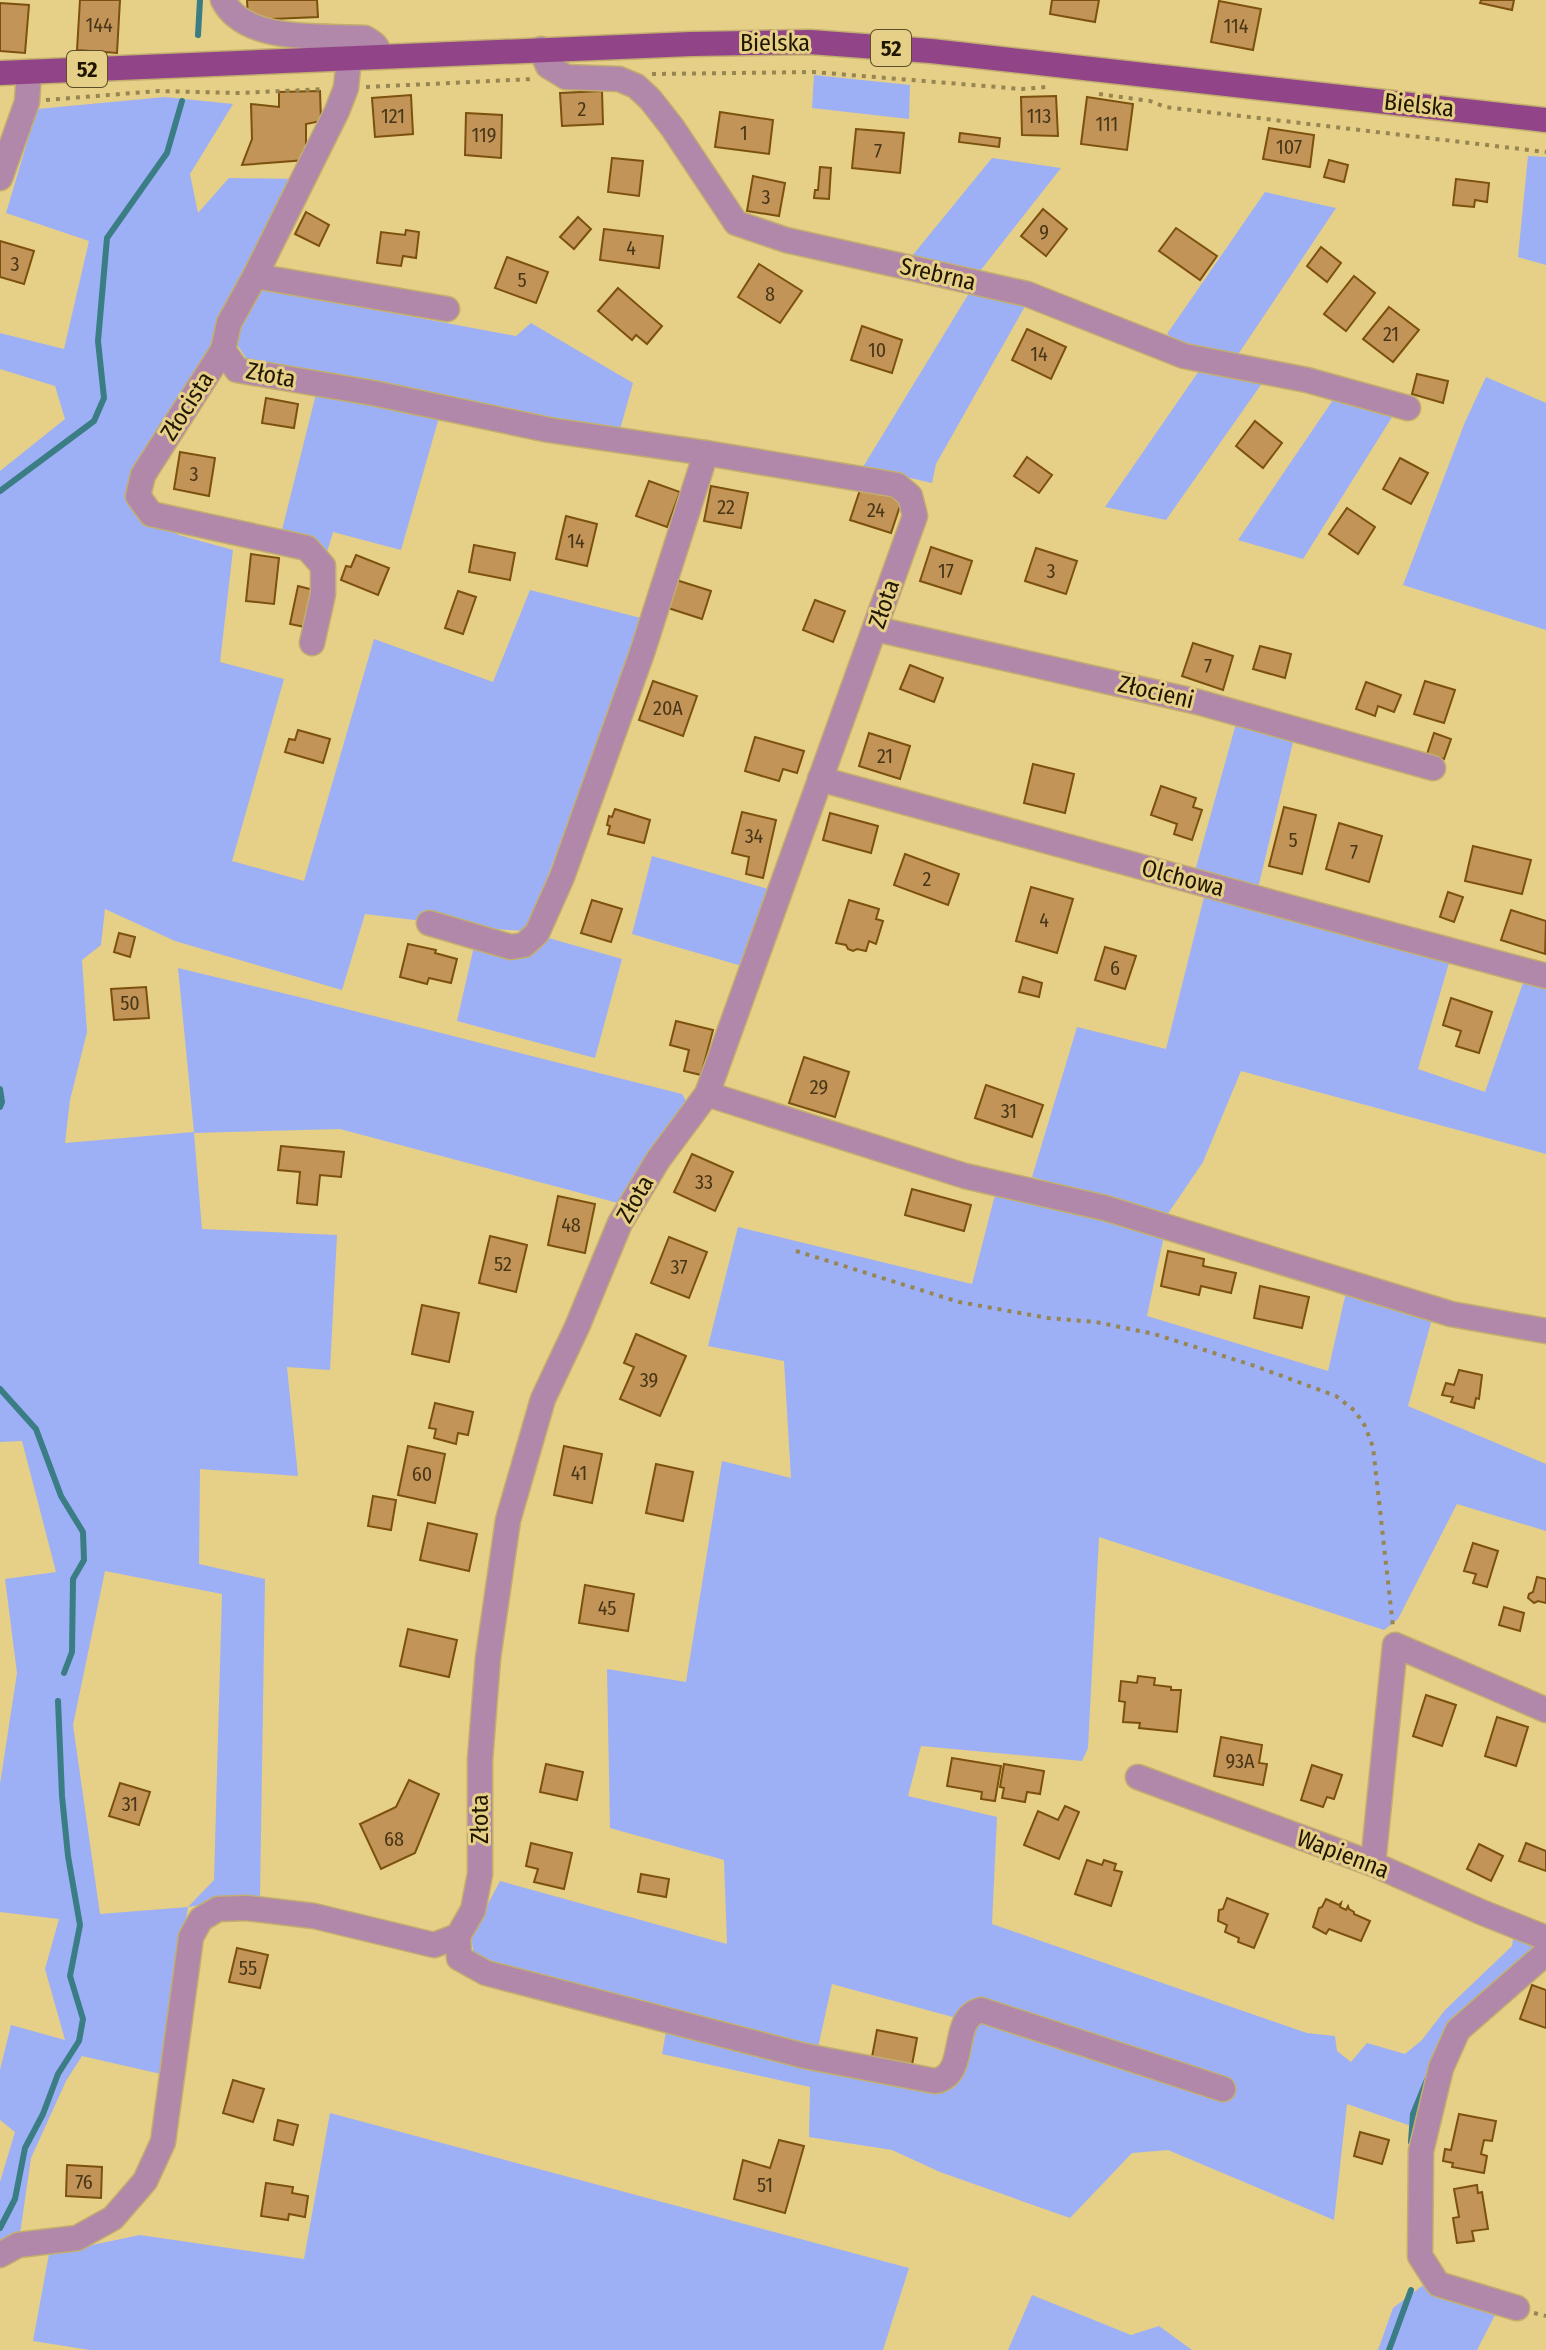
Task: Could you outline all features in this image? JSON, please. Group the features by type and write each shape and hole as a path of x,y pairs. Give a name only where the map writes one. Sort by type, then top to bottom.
{"main road":[{"name":"Bielska","path":"0,73 770,42 865,46 1546,120"}],"street":[{"path":"223,0 228,11 252,26 272,32 365,38 379,49 379,57"},
{"path":"541,49 548,66 566,77 619,79 628,83"},
{"name":"Złocista","path":"312,643 323,594 323,566 307,548 151,514 138,496 143,475 223,350 229,323 337,111 346,88 349,58"},
{"path":"0,178 27,102 29,72"},
{"name":"Srebrna","path":"628,83 650,99 672,127 736,223 786,240 1027,294 1184,356 1307,380 1408,408"},
{"path":"255,276 447,309"},
{"name":"Złota","path":"223,350 237,370 373,393 549,430 897,485 910,496 915,516 707,1094 658,1160 620,1223 538,1414 508,1520 488,1658 480,1760 480,1874 473,1910 458,1936"},
{"path":"429,923 511,947 524,945 537,933 562,877 637,668 706,453"},
{"name":"Złocieni","path":"876,629 1198,702 1433,768"},
{"name":"Olchowa","path":"820,779 1546,976"},
{"path":"707,1094 965,1176 1105,1208 1451,1314 1546,1331"},
{"path":"1373,1864 1395,1645 1546,1710"},
{"name":"Wapienna","path":"1138,1777 1373,1864 1546,1938"},
{"path":"0,2255 18,2245 77,2238 113,2218 145,2181 163,2142 191,1937 201,1919 218,1909 246,1908 314,1916 434,1945 458,1936 459,1958 486,1973 805,2056 935,2081 944,2080 952,2070 965,2020 972,2012 981,2010 1223,2089"},
{"path":"1517,2308 1438,2284 1420,2256 1421,2151 1441,2068 1458,2030 1546,1953"}],"path":[{"path":"628,83 645,74 771,70 1022,89 1055,87"},
{"path":"27,102 158,91 240,93 566,77"},
{"path":"1086,92 1150,101 1165,107 1546,152"},
{"path":"796,1251 959,1302 1048,1318 1096,1322 1154,1334 1336,1396 1355,1411 1373,1447 1395,1645"}],"shaded area":[{"path":"814,75 910,85 909,119 812,108"},
{"path":"165,97 233,104 190,174 198,213 229,178 297,179 214,351 133,478 147,519 179,535 233,550 220,662 284,679 232,861 304,881 374,639 493,682 530,590 645,619 527,931 365,914 342,990 175,941 105,909 101,945 82,960 87,1032 70,1100 65,1143 194,1132 178,968 682,1094 690,1108 618,1203 340,1129 194,1133 202,1229 337,1235 330,1370 287,1367 298,1476 200,1469 199,1564 265,1579 260,1897 188,1907 161,2074 82,2056 66,2081 31,2158 20,2234 0,2244 0,2182 15,2132 0,2120 0,2070 11,2025 65,2040 45,1969 59,1919 0,1912 0,1784 17,1673 5,1579 56,1572 22,1441 0,1442 0,471 65,419 55,386 0,369 0,333 64,349 89,241 6,213 37,109","holes":["105,1571 222,1594 214,1880 188,1907 100,1914 73,1725"]},
{"path":"1528,156 1546,157 1546,265 1518,257"},
{"path":"992,158 1061,168 980,271 912,256"},
{"path":"1265,192 1336,208 1237,356 1191,351 1167,334"},
{"path":"254,287 516,336 531,323 633,383 619,433 248,361 236,343"},
{"path":"971,290 1028,301 936,464 932,483 863,467"},
{"path":"1201,368 1265,379 1166,520 1105,507"},
{"path":"1486,377 1546,403 1546,630 1403,585 1465,422"},
{"path":"316,394 440,414 401,550 333,532 327,552 281,534"},
{"path":"1335,397 1394,414 1303,559 1238,540"},
{"path":"1237,720 1294,738 1258,888 1195,871"},
{"path":"652,856 772,890 742,966 632,934"},
{"path":"1205,893 1449,963 1418,1069 1485,1092 1524,980 1546,985 1546,1154 1241,1071 1203,1162 1167,1215 1032,1177 1077,1027 1166,1049"},
{"path":"545,937 622,959 595,1058 457,1021 475,942"},
{"path":"996,1191 1165,1231 1147,1316 1328,1371 1347,1288 1432,1319 1408,1406 1546,1464 1546,1531 1457,1504 1398,1619 1384,1630 1099,1537 1088,1748 1082,1761 921,1746 908,1796 997,1817 992,1924 1307,2033 1335,2036 1337,2051 1351,2062 1367,2043 1405,2054 1422,2040 1445,2010 1512,1946 1514,1932 1546,1945 1456,2026 1420,2129 1347,2104 1334,2220 1168,2150 1132,2153 1070,2218 940,2172 892,2150 809,2137 810,2087 662,2054 667,2026 954,2088 972,2021 972,2003 960,2019 832,1984 817,2052 489,1965 474,1956 471,1936 500,1881 727,1944 724,1860 610,1828 607,1669 686,1682 722,1461 791,1478 784,1361 708,1346 738,1227 972,1284"},
{"path":"330,2113 909,2268 883,2350 90,2350 33,2341 49,2254 140,2235 304,2259"},
{"path":"1422,2286 1495,2315 1477,2350 1378,2350 1393,2308"},
{"path":"1032,2295 1131,2335 1159,2326 1192,2350 1008,2350"}],"building":[{"path":"80,0 120,0 117,53 77,50"},
{"path":"247,0 317,0 318,17 248,20"},
{"path":"1052,0 1099,0 1095,22 1050,14"},
{"path":"1481,0 1514,0 1512,10 1480,3"},
{"path":"1219,1 1261,9 1253,50 1211,42"},
{"path":"0,3 29,5 25,53 0,51"},
{"path":"320,91 321,121 306,124 306,160 242,165 252,139 251,104 279,107 279,92"},
{"path":"602,91 603,124 562,126 560,93"},
{"path":"411,95 413,134 375,137 372,98"},
{"path":"1056,96 1058,136 1022,135 1021,97"},
{"path":"1087,97 1133,104 1127,150 1081,144"},
{"path":"720,112 773,120 769,154 715,147"},
{"path":"466,113 502,115 501,158 465,155"},
{"path":"1269,128 1314,135 1310,167 1263,159"},
{"path":"856,129 904,133 900,173 852,168"},
{"path":"960,133 1000,138 999,147 959,142"},
{"path":"612,158 643,161 639,196 608,192"},
{"path":"1329,160 1348,165 1344,182 1324,177"},
{"path":"820,167 831,168 829,199 814,198 815,190 818,190"},
{"path":"753,176 785,183 779,216 747,211"},
{"path":"1456,179 1489,183 1487,202 1475,200 1474,207 1453,205"},
{"path":"1043,209 1067,229 1046,256 1021,236"},
{"path":"306,212 329,225 319,246 295,234"},
{"path":"578,217 591,229 574,249 560,237"},
{"path":"1176,228 1217,256 1200,280 1159,251"},
{"path":"604,229 663,236 659,268 600,260"},
{"path":"406,230 419,232 416,258 403,256 401,266 377,263 381,232 405,235"},
{"path":"0,241 34,251 24,284 0,277"},
{"path":"1321,247 1341,263 1327,282 1307,266"},
{"path":"507,257 548,272 536,303 495,288"},
{"path":"759,264 802,291 780,323 738,297"},
{"path":"1354,276 1375,293 1346,331 1324,314"},
{"path":"618,288 662,326 647,344 636,335 632,340 598,311"},
{"path":"1389,307 1419,330 1393,362 1363,339"},
{"path":"862,326 902,340 892,373 851,360"},
{"path":"1027,329 1066,347 1051,379 1012,360"},
{"path":"1417,374 1448,381 1443,403 1412,394"},
{"path":"266,398 298,404 294,428 262,423"},
{"path":"1255,421 1282,443 1263,468 1236,446"},
{"path":"180,452 215,458 209,496 174,489"},
{"path":"1027,457 1052,475 1039,493 1014,476"},
{"path":"1400,458 1428,473 1411,504 1383,489"},
{"path":"649,481 680,492 667,527 636,516"},
{"path":"711,486 748,493 741,528 704,521"},
{"path":"861,487 902,500 891,533 850,520"},
{"path":"1347,508 1375,527 1358,554 1329,534"},
{"path":"566,516 597,524 587,566 556,559"},
{"path":"474,545 515,553 510,580 469,572"},
{"path":"931,547 972,561 961,594 920,581"},
{"path":"1036,548 1077,561 1066,594 1025,581"},
{"path":"251,554 279,558 274,604 246,601"},
{"path":"356,555 389,568 378,595 341,580 346,566 351,567"},
{"path":"673,579 711,591 702,619 665,607"},
{"path":"298,586 314,590 305,627 290,624"},
{"path":"458,591 476,597 463,634 445,628"},
{"path":"815,600 845,611 833,642 803,630"},
{"path":"1193,643 1233,656 1223,690 1182,676"},
{"path":"1260,646 1291,654 1285,678 1253,669"},
{"path":"910,665 943,678 934,702 900,689"},
{"path":"653,681 697,696 683,736 639,720"},
{"path":"1425,681 1455,690 1444,723 1414,714"},
{"path":"1366,682 1401,695 1394,712 1378,706 1375,716 1356,709"},
{"path":"298,730 330,739 323,763 285,752 289,739 295,740"},
{"path":"869,733 910,746 900,779 859,766"},
{"path":"1434,733 1451,739 1444,759 1427,754"},
{"path":"755,737 804,751 797,773 783,769 779,781 745,771"},
{"path":"1033,764 1074,774 1065,813 1024,803"},
{"path":"1161,786 1196,798 1193,807 1202,810 1192,840 1174,834 1177,824 1151,815"},
{"path":"1284,807 1316,815 1302,874 1269,866"},
{"path":"615,809 650,820 644,843 608,834 609,816 612,817"},
{"path":"742,812 776,820 763,878 746,874 749,857 732,853"},
{"path":"830,813 878,826 871,853 823,840"},
{"path":"1339,823 1382,836 1369,882 1326,869"},
{"path":"1473,846 1531,860 1522,894 1465,881"},
{"path":"905,854 959,874 948,905 894,885"},
{"path":"1031,887 1073,899 1057,953 1016,941"},
{"path":"1448,892 1463,897 1454,922 1440,917"},
{"path":"592,900 622,909 611,942 581,933"},
{"path":"849,900 879,909 876,919 883,921 876,944 869,941 866,951 853,951 846,945 836,943"},
{"path":"1511,910 1546,921 1545,954 1501,940"},
{"path":"119,933 135,937 130,957 114,952"},
{"path":"408,944 436,950 435,953 457,959 451,983 429,978 427,984 400,977"},
{"path":"1105,947 1136,956 1125,989 1095,980"},
{"path":"1023,977 1042,983 1039,997 1019,992"},
{"path":"146,987 149,1018 114,1020 111,989"},
{"path":"1451,998 1492,1012 1479,1053 1456,1046 1461,1031 1443,1025"},
{"path":"676,1021 713,1030 701,1075 684,1071 689,1050 670,1045"},
{"path":"804,1057 849,1072 835,1117 789,1103"},
{"path":"986,1085 1043,1105 1032,1137 975,1118"},
{"path":"281,1146 344,1152 341,1177 320,1175 317,1205 297,1203 300,1172 278,1170"},
{"path":"692,1154 733,1172 715,1211 674,1192"},
{"path":"912,1189 971,1205 964,1231 905,1215"},
{"path":"558,1196 595,1204 585,1253 548,1245"},
{"path":"490,1236 527,1245 516,1292 479,1283"},
{"path":"669,1237 707,1252 689,1298 651,1283"},
{"path":"1168,1251 1204,1259 1203,1266 1236,1273 1231,1293 1201,1286 1199,1295 1161,1286"},
{"path":"1260,1286 1309,1297 1302,1328 1254,1318"},
{"path":"422,1305 459,1313 449,1362 412,1354"},
{"path":"636,1334 686,1356 660,1416 620,1399 634,1367 624,1363"},
{"path":"1459,1370 1482,1375 1479,1399 1476,1398 1474,1408 1451,1402 1453,1397 1442,1395 1446,1383 1454,1385"},
{"path":"435,1403 473,1412 468,1435 458,1433 456,1444 434,1438 436,1429 429,1428"},
{"path":"408,1446 445,1454 435,1503 398,1495"},
{"path":"564,1446 602,1454 592,1503 554,1495"},
{"path":"656,1464 693,1472 683,1521 646,1513"},
{"path":"373,1496 396,1500 391,1530 368,1526"},
{"path":"428,1523 477,1534 469,1571 420,1560"},
{"path":"1473,1543 1498,1551 1487,1587 1473,1583 1476,1574 1464,1571"},
{"path":"1537,1577 1546,1579 1546,1603 1534,1603 1528,1598"},
{"path":"585,1585 634,1594 628,1631 579,1623"},
{"path":"1504,1607 1524,1613 1520,1631 1499,1625"},
{"path":"408,1629 457,1640 449,1677 400,1666"},
{"path":"1138,1676 1155,1678 1154,1685 1181,1690 1177,1732 1139,1728 1140,1723 1123,1722 1125,1702 1119,1701 1121,1681 1137,1683"},
{"path":"1426,1695 1456,1705 1442,1746 1413,1736"},
{"path":"1497,1717 1528,1727 1516,1766 1485,1756"},
{"path":"1221,1737 1262,1745 1259,1763 1267,1764 1263,1785 1214,1776"},
{"path":"952,1758 1001,1766 995,1801 981,1799 982,1792 947,1786"},
{"path":"546,1764 583,1772 577,1800 540,1792"},
{"path":"1004,1764 1044,1771 1040,1794 1027,1792 1025,1802 1002,1798 1004,1788 1000,1787"},
{"path":"1312,1765 1342,1775 1334,1799 1327,1797 1323,1807 1301,1800"},
{"path":"409,1780 439,1794 415,1853 381,1869 360,1824 396,1807"},
{"path":"120,1783 150,1792 139,1825 109,1816"},
{"path":"1065,1806 1079,1812 1059,1859 1024,1845 1038,1811 1058,1820"},
{"path":"531,1843 572,1853 564,1889 534,1882 538,1869 526,1866"},
{"path":"1526,1843 1546,1851 1546,1871 1519,1861"},
{"path":"1479,1844 1503,1856 1491,1881 1467,1869"},
{"path":"1087,1860 1102,1865 1104,1860 1116,1864 1114,1870 1122,1872 1111,1906 1075,1894"},
{"path":"641,1874 669,1879 666,1897 638,1892"},
{"path":"1227,1898 1268,1914 1254,1948 1238,1942 1239,1938 1225,1932 1227,1925 1218,1921 1219,1910 1223,1909"},
{"path":"1326,1899 1339,1905 1341,1903 1340,1907 1346,1910 1348,1906 1354,1914 1370,1921 1361,1941 1329,1929 1326,1934 1313,1927 1319,1908"},
{"path":"237,1948 268,1955 260,1988 229,1982"},
{"path":"1532,1985 1546,1990 1546,2028 1520,2019"},
{"path":"877,2030 917,2038 912,2065 872,2057"},
{"path":"233,2080 264,2089 253,2122 223,2113"},
{"path":"1459,2114 1496,2121 1492,2141 1484,2140 1481,2154 1487,2156 1484,2173 1452,2167 1453,2163 1443,2161 1445,2149 1451,2150"},
{"path":"278,2120 298,2125 293,2145 274,2140"},
{"path":"1360,2132 1389,2140 1382,2164 1354,2156"},
{"path":"779,2140 804,2146 785,2213 734,2199 743,2160 770,2168"},
{"path":"67,2165 102,2167 101,2198 66,2196"},
{"path":"266,2183 293,2187 292,2193 308,2196 305,2217 289,2214 288,2220 261,2216"},
{"path":"1477,2185 1478,2193 1482,2192 1488,2229 1472,2231 1474,2241 1457,2243 1453,2218 1459,2217 1454,2189"}],"waterway":[{"path":"198,35 200,0"},
{"path":"0,491 94,421 104,398 98,341 107,238 167,153 182,101"},
{"path":"0,1089 0,1107"},
{"path":"0,1389 36,1429 61,1496 83,1532 84,1560 73,1579 72,1652 64,1673"},
{"path":"0,2228 15,2199 25,2148 43,2114 58,2074 79,2041 83,2019 70,1976 80,1925 62,1796 58,1701"},
{"path":"1411,2142 1413,2114 1427,2080"},
{"path":"1389,2350 1411,2290"}]}
